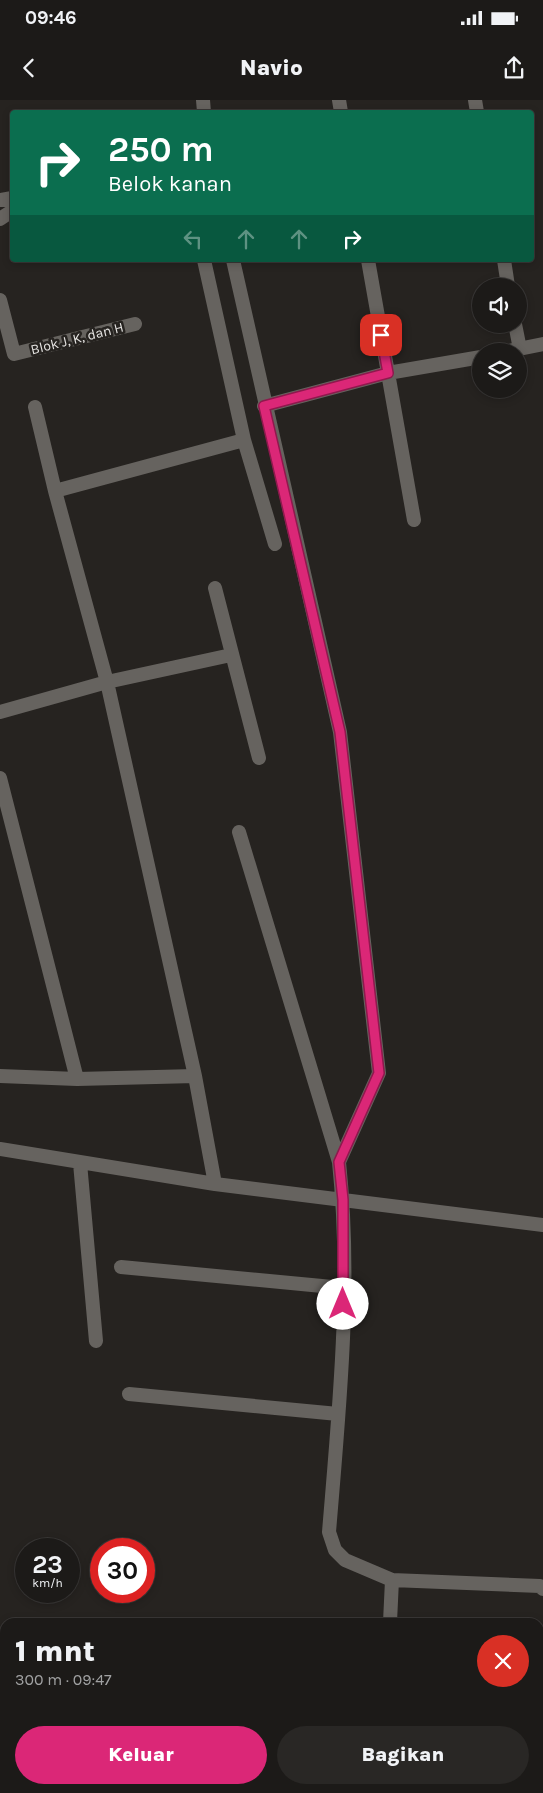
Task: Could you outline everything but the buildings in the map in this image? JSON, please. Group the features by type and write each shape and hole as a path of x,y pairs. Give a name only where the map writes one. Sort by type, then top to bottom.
{"street":[{"path":"204,262 244,440 274,544"},
{"path":"233,262 264,406 340,732 379,1073 339,1162"},
{"path":"368,262 414,520"},
{"path":"504,262 507,278"},
{"name":"Blok J, K, dan H","path":"0,300 14,354 135,324"},
{"path":"527,347 543,344"},
{"path":"264,406 388,373 472,359"},
{"path":"35,407 55,491 107,682 194,1076 215,1184"},
{"path":"55,491 244,440"},
{"path":"215,588 259,758"},
{"path":"0,712 107,682 231,655"},
{"path":"0,778 77,1079"},
{"path":"239,832 339,1162 343,1200 343,1353 329,1532 335,1550 345,1560 392,1580 540,1586 543,1589"},
{"path":"0,1076 77,1079 194,1076"},
{"path":"0,1149 215,1184 543,1225"},
{"path":"80,1163 96,1341"},
{"path":"121,1267 343,1288"},
{"path":"129,1394 338,1414"},
{"path":"390,1618 392,1580"}],"route":[{"path":"343,1304 343,1200 339,1162 379,1073 340,732 264,406 388,373 381,335"}]}
